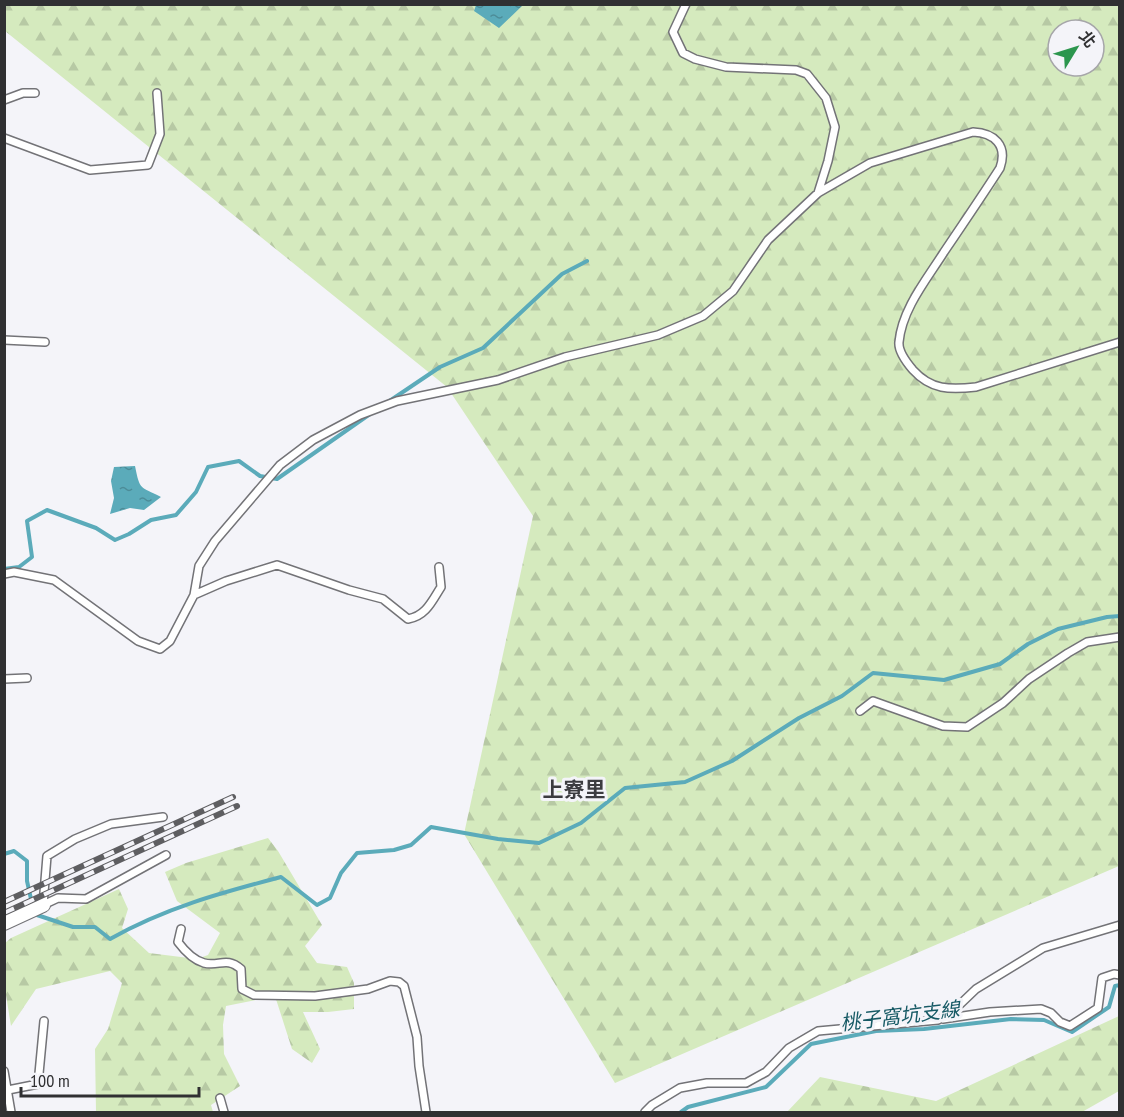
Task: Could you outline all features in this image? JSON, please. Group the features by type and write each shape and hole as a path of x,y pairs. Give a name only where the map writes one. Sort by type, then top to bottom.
{"street":[{"path":"4,922 43,905"}],"lane":[{"path":"686,4 673,32 683,53 695,59 726,67 796,70 807,74 826,98 835,127 818,193"},
{"path":"4,100 23,93 35,93"},
{"path":"4,138 90,170 148,165 160,134 157,93"},
{"path":"4,574 14,572 54,580 138,641 160,649 170,641 194,595 199,566 215,541 280,465 313,440 360,415 397,401 498,380 565,357 658,335 703,316 733,291 768,240 818,193 870,163 973,132 986,133 1002,148 1003,160 913,300 898,345 906,363 920,377 933,385 952,390 976,387 1119,342"},
{"path":"4,340 45,342"},
{"path":"194,595 226,581 277,565 348,590 383,599 408,619 416,618 424,613 441,587 438,567"},
{"path":"860,711 873,700 943,726 966,727 1003,703 1029,679 1068,653 1087,642 1119,637"},
{"path":"4,679 27,678"},
{"path":"163,817 111,824 75,839 47,856 43,905 58,898 86,899 166,855"},
{"path":"938,1020 953,1011 976,989 1042,948 1119,925"},
{"path":"181,929 177,942 187,952 204,963 233,962 241,969 242,989 254,995 315,996 368,989 390,981 399,982 404,986 417,1037 426,1113"},
{"path":"645,1113 652,1105 680,1088 707,1083 746,1083 766,1072 789,1048 818,1031 938,1020 990,1012 1041,1009 1052,1013 1060,1022 1070,1026 1098,1008 1102,978 1114,974 1119,975"},
{"path":"8,1090 38,1084 44,1021"},
{"path":"4,1071 11,1113"},
{"path":"220,1098 224,1113"}],"green space":[{"path":"4,5 1119,5 1119,866 615,1083 464,834 533,516 447,387 5,31"},
{"path":"268,838 322,925 305,946 317,963 347,967 354,983 354,1009 303,1012 320,1049 312,1063 292,1049 275,996 226,1006 223,1025 224,1054 240,1086 211,1105 213,1112 96,1112 95,1049 108,1029 122,983 110,971 36,989 11,1026 5,989 4,944 11,938 119,889 128,909 122,928 149,953 197,959 208,955 220,933 177,901 165,872 186,863"},
{"path":"1119,1016 1119,1091 1082,1112 787,1112 820,1077 936,1101"}],"water":[{"path":"476,4 523,5 499,28 474,11"},
{"path":"135,466 142,487 161,497 144,510 130,508 110,514 114,498 111,481 114,467"}],"waterway":[{"path":"388,402 440,367 483,348 562,274 587,261"},
{"path":"4,569 19,567 32,557 27,521 47,510 96,528 115,540 151,520 176,515 196,492 208,467 239,461 260,476 277,479 370,414"},
{"path":"34,914 73,927 95,927 110,939 172,910 215,895 281,877 317,905 330,898 341,873 357,853 394,850 411,845 431,827 498,839 539,843 581,823 625,788 685,782 732,761 799,718 842,696 873,673 944,680 1000,664 1028,644 1058,629 1120,616"},
{"path":"4,854 14,851 27,861 27,881 31,899"},
{"name":"桃子窩坑支線","path":"681,1112 688,1107 766,1087 811,1044 876,1031 924,1029 1011,1019 1044,1020 1072,1032 1109,1007 1115,986 1120,985"}],"railway":[{"path":"4,902 233,797"},
{"path":"4,913 237,806"}],"district":[{"name":"上寮里","path":"574,790"}]}
